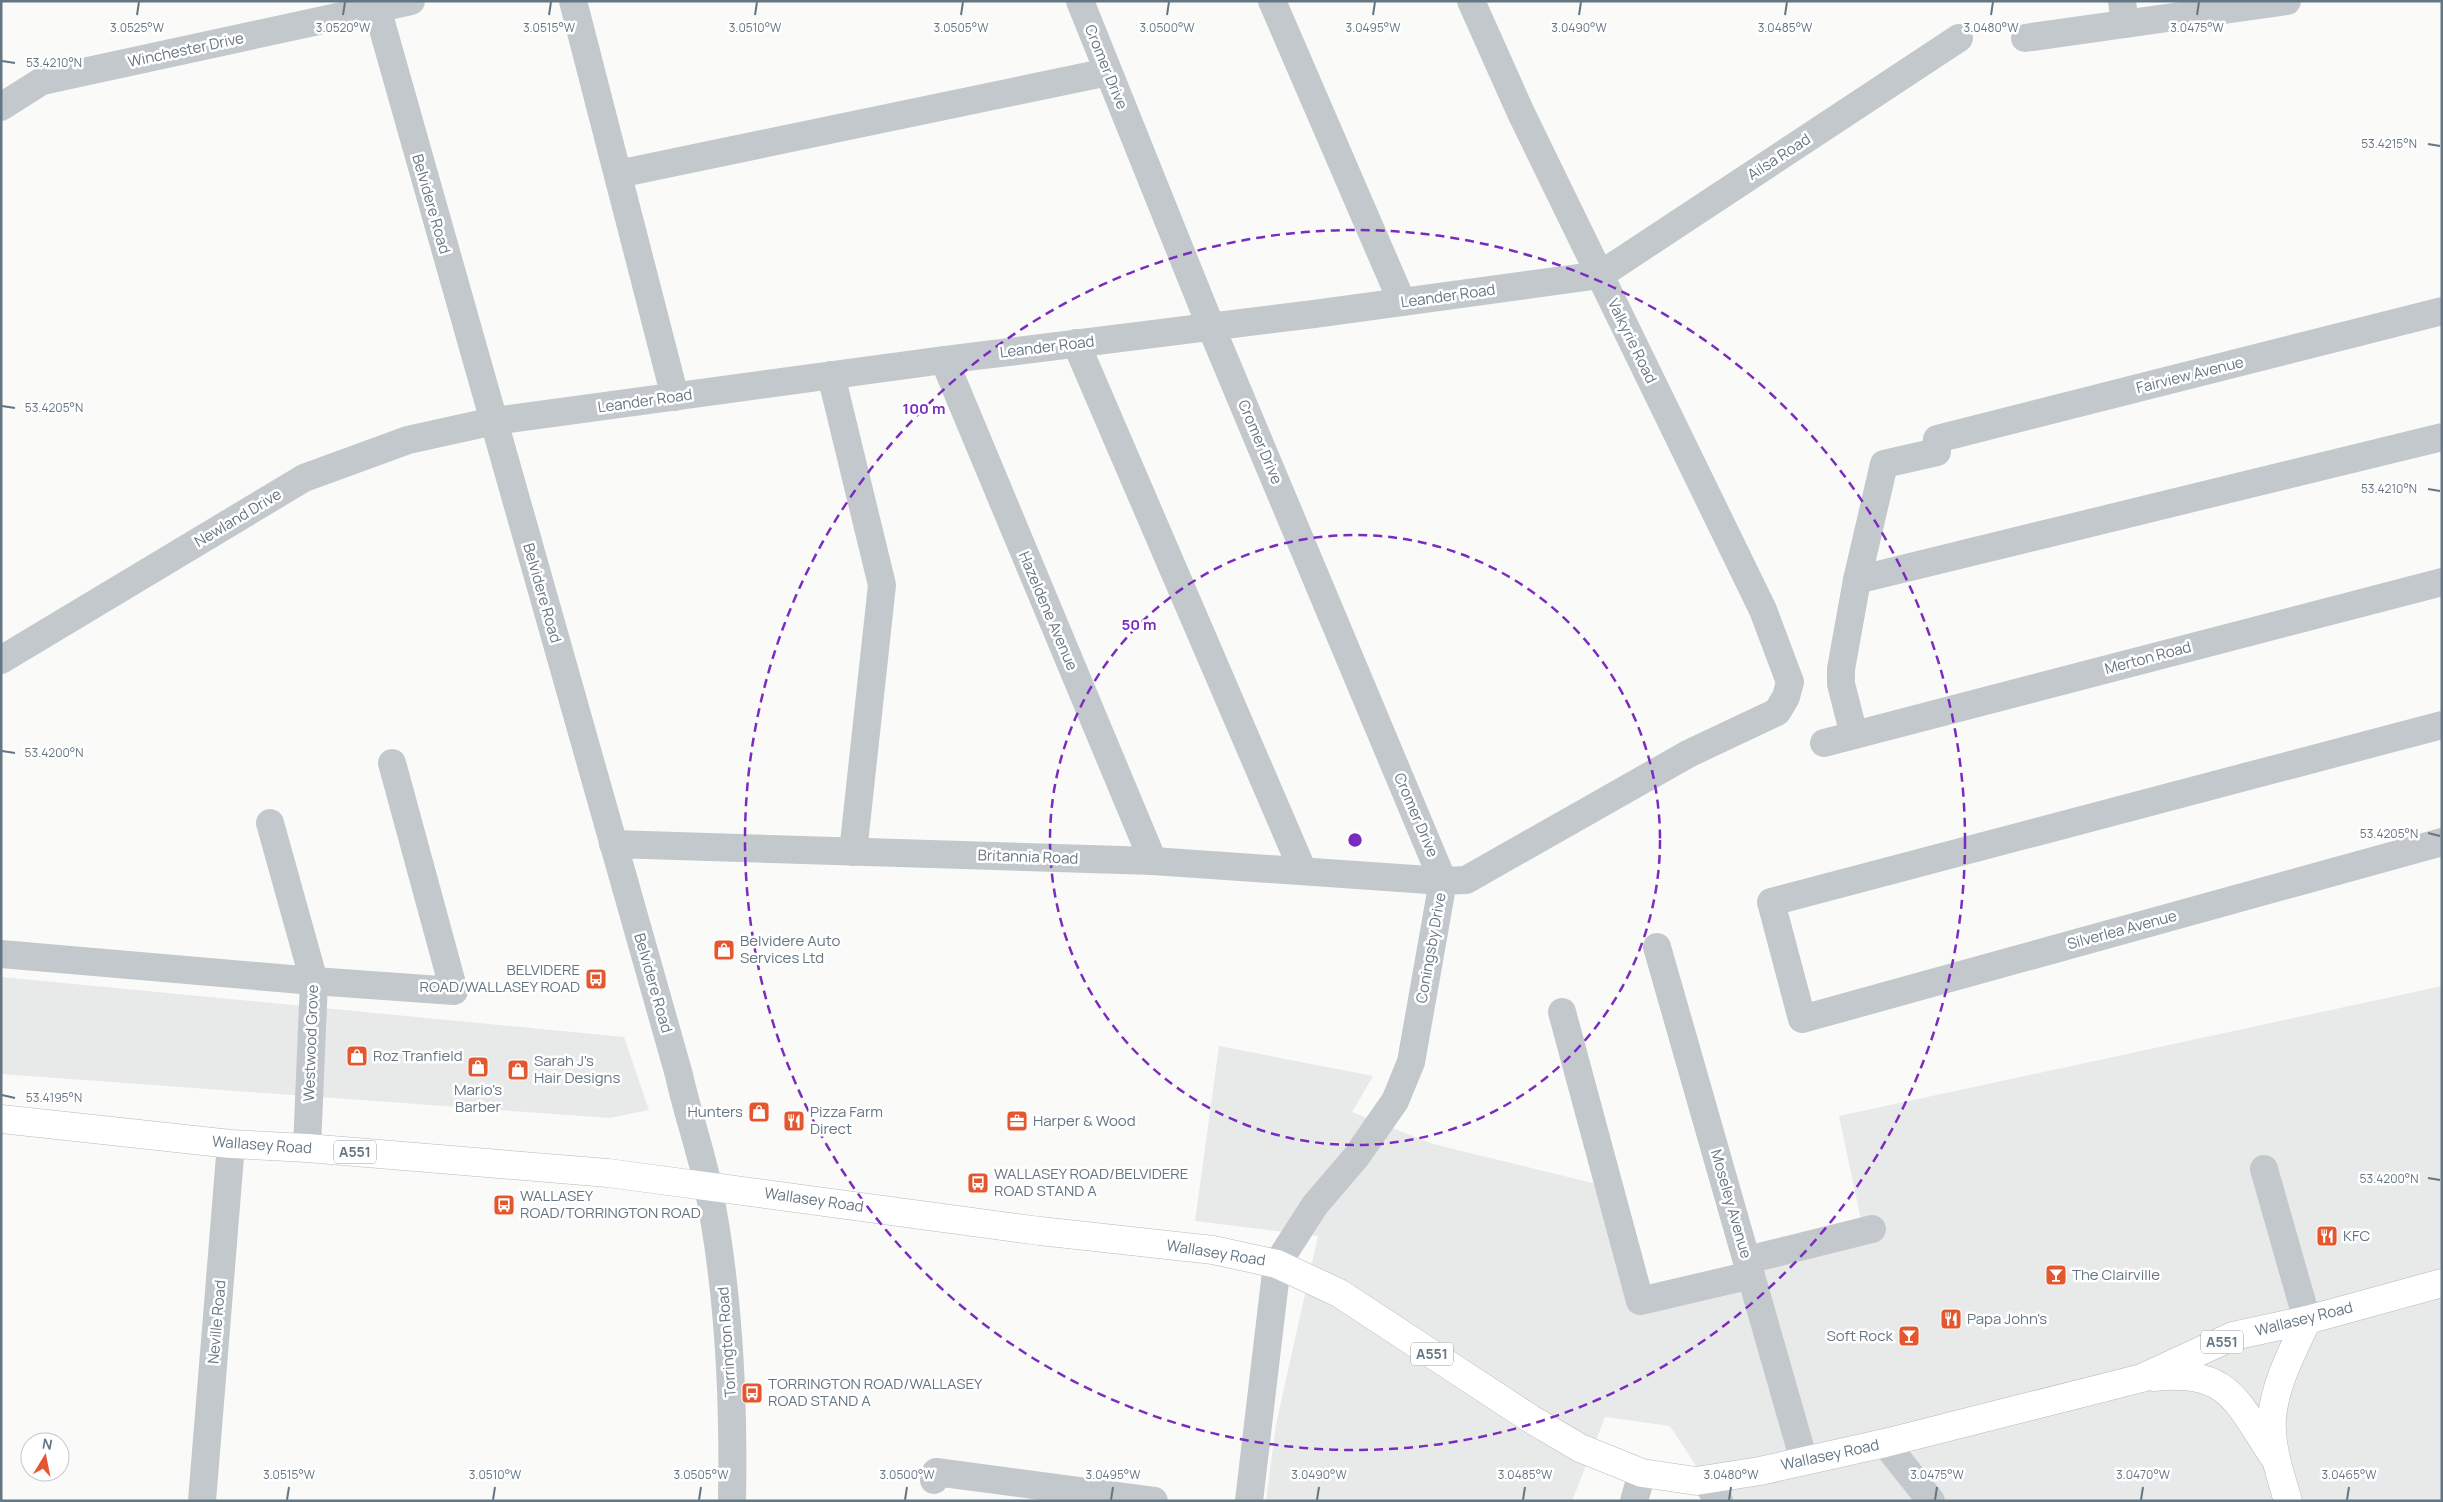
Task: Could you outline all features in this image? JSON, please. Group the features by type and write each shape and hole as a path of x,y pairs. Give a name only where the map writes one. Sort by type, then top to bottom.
{"main road":[{"name":"Wallasey Road","path":"1,1119 231,1144 307,1148 608,1172 1040,1231 1213,1250 1277,1264 1339,1292 1523,1414 1580,1448 1642,1473 1696,1481 1711,1490 1760,1471 1885,1443 2142,1378 2233,1336 2307,1320 2442,1282"},
{"name":"A551","path":"2288,1501 2276,1460 2272,1418 2280,1381 2307,1320"},
{"name":"A551","path":"2142,1378 2177,1375 2209,1380 2232,1395 2276,1460"}],"street":[{"name":"Winchester Drive","path":"1,107 42,81 376,6 411,1"},
{"path":"574,1 675,397"},
{"name":"Cromer Drive","path":"1080,1 1211,326 1443,880"},
{"path":"1272,1 1402,302"},
{"name":"Valkyrie Road","path":"1472,1 1521,113 1763,610 1790,682"},
{"path":"2025,38 2123,13 2287,1"},
{"name":"Belvidere Road","path":"376,6 680,1075 708,1185"},
{"name":"Ailsa Road","path":"1600,275 1959,38"},
{"path":"618,174 1108,72"},
{"name":"Leander Road","path":"494,421 944,360 1600,275"},
{"name":"Fairview Avenue","path":"1857,580 1884,464 1936,452 1937,439 2442,311"},
{"path":"1076,343 1303,871"},
{"name":"Hazeldene Avenue","path":"944,360 1153,861"},
{"path":"831,375 882,585 853,852"},
{"name":"Newland Drive","path":"1,660 304,478 408,440 494,421"},
{"path":"1854,735 1841,684 1841,668 1857,580 2442,437"},
{"name":"Merton Road","path":"1824,743 2442,582"},
{"name":"Coningsby Drive","path":"1277,1264 1315,1206 1356,1158 1395,1101 1411,1062 1443,880 1466,880 1688,754 1777,712 1786,697 1790,682"},
{"name":"Silverlea Avenue","path":"2442,725 1771,902 1802,1019 2442,842"},
{"path":"1,954 454,991 392,763"},
{"name":"Westwood Grove","path":"270,823 314,981 307,1148"},
{"name":"Britannia Road","path":"613,844 1153,861 1443,880"},
{"name":"Moseley Avenue","path":"1657,947 1804,1461"},
{"path":"1562,1012 1640,1301 1872,1229"},
{"name":"Neville Road","path":"202,1501 231,1144"},
{"path":"2264,1169 2307,1320"},
{"name":"Torrington Road","path":"708,1185 726,1304 733,1452 732,1501"},
{"path":"1249,1501 1277,1264"},
{"path":"1885,1443 1931,1501"},
{"path":"934,1480 936,1472 1154,1501"},
{"path":"1634,1501 1642,1473"}],"shaded area":[{"path":"1,977 624,1037 649,1110 610,1118 1,1074"},
{"path":"2442,986 2442,1501 1719,1501 1670,1426 1605,1417 1572,1501 1266,1501 1276,1424 1318,1236 1195,1221 1219,1046 1373,1076 1352,1112 1433,1144 1601,1185 1640,1301 1861,1220 1839,1116"}],"place":[{"name":"Belvidere Auto Services Ltd","path":"724,950"},
{"name":"BELVIDERE ROAD/WALLASEY ROAD","path":"596,979"},
{"name":"Roz Tranfield","path":"357,1056"},
{"name":"Mario's Barber","path":"478,1067"},
{"name":"Sarah J's Hair Designs","path":"518,1070"},
{"name":"Hunters","path":"759,1112"},
{"name":"Pizza Farm Direct","path":"794,1121"},
{"name":"Harper & Wood","path":"1017,1121"},
{"name":"WALLASEY ROAD/BELVIDERE ROAD STAND A","path":"978,1183"},
{"name":"WALLASEY ROAD/TORRINGTON ROAD","path":"504,1205"},
{"name":"KFC","path":"2327,1236"},
{"name":"The Clairville","path":"2056,1275"},
{"name":"Papa John's","path":"1951,1319"},
{"name":"Soft Rock","path":"1909,1336"},
{"name":"TORRINGTON ROAD/WALLASEY ROAD STAND A","path":"752,1393"}]}
